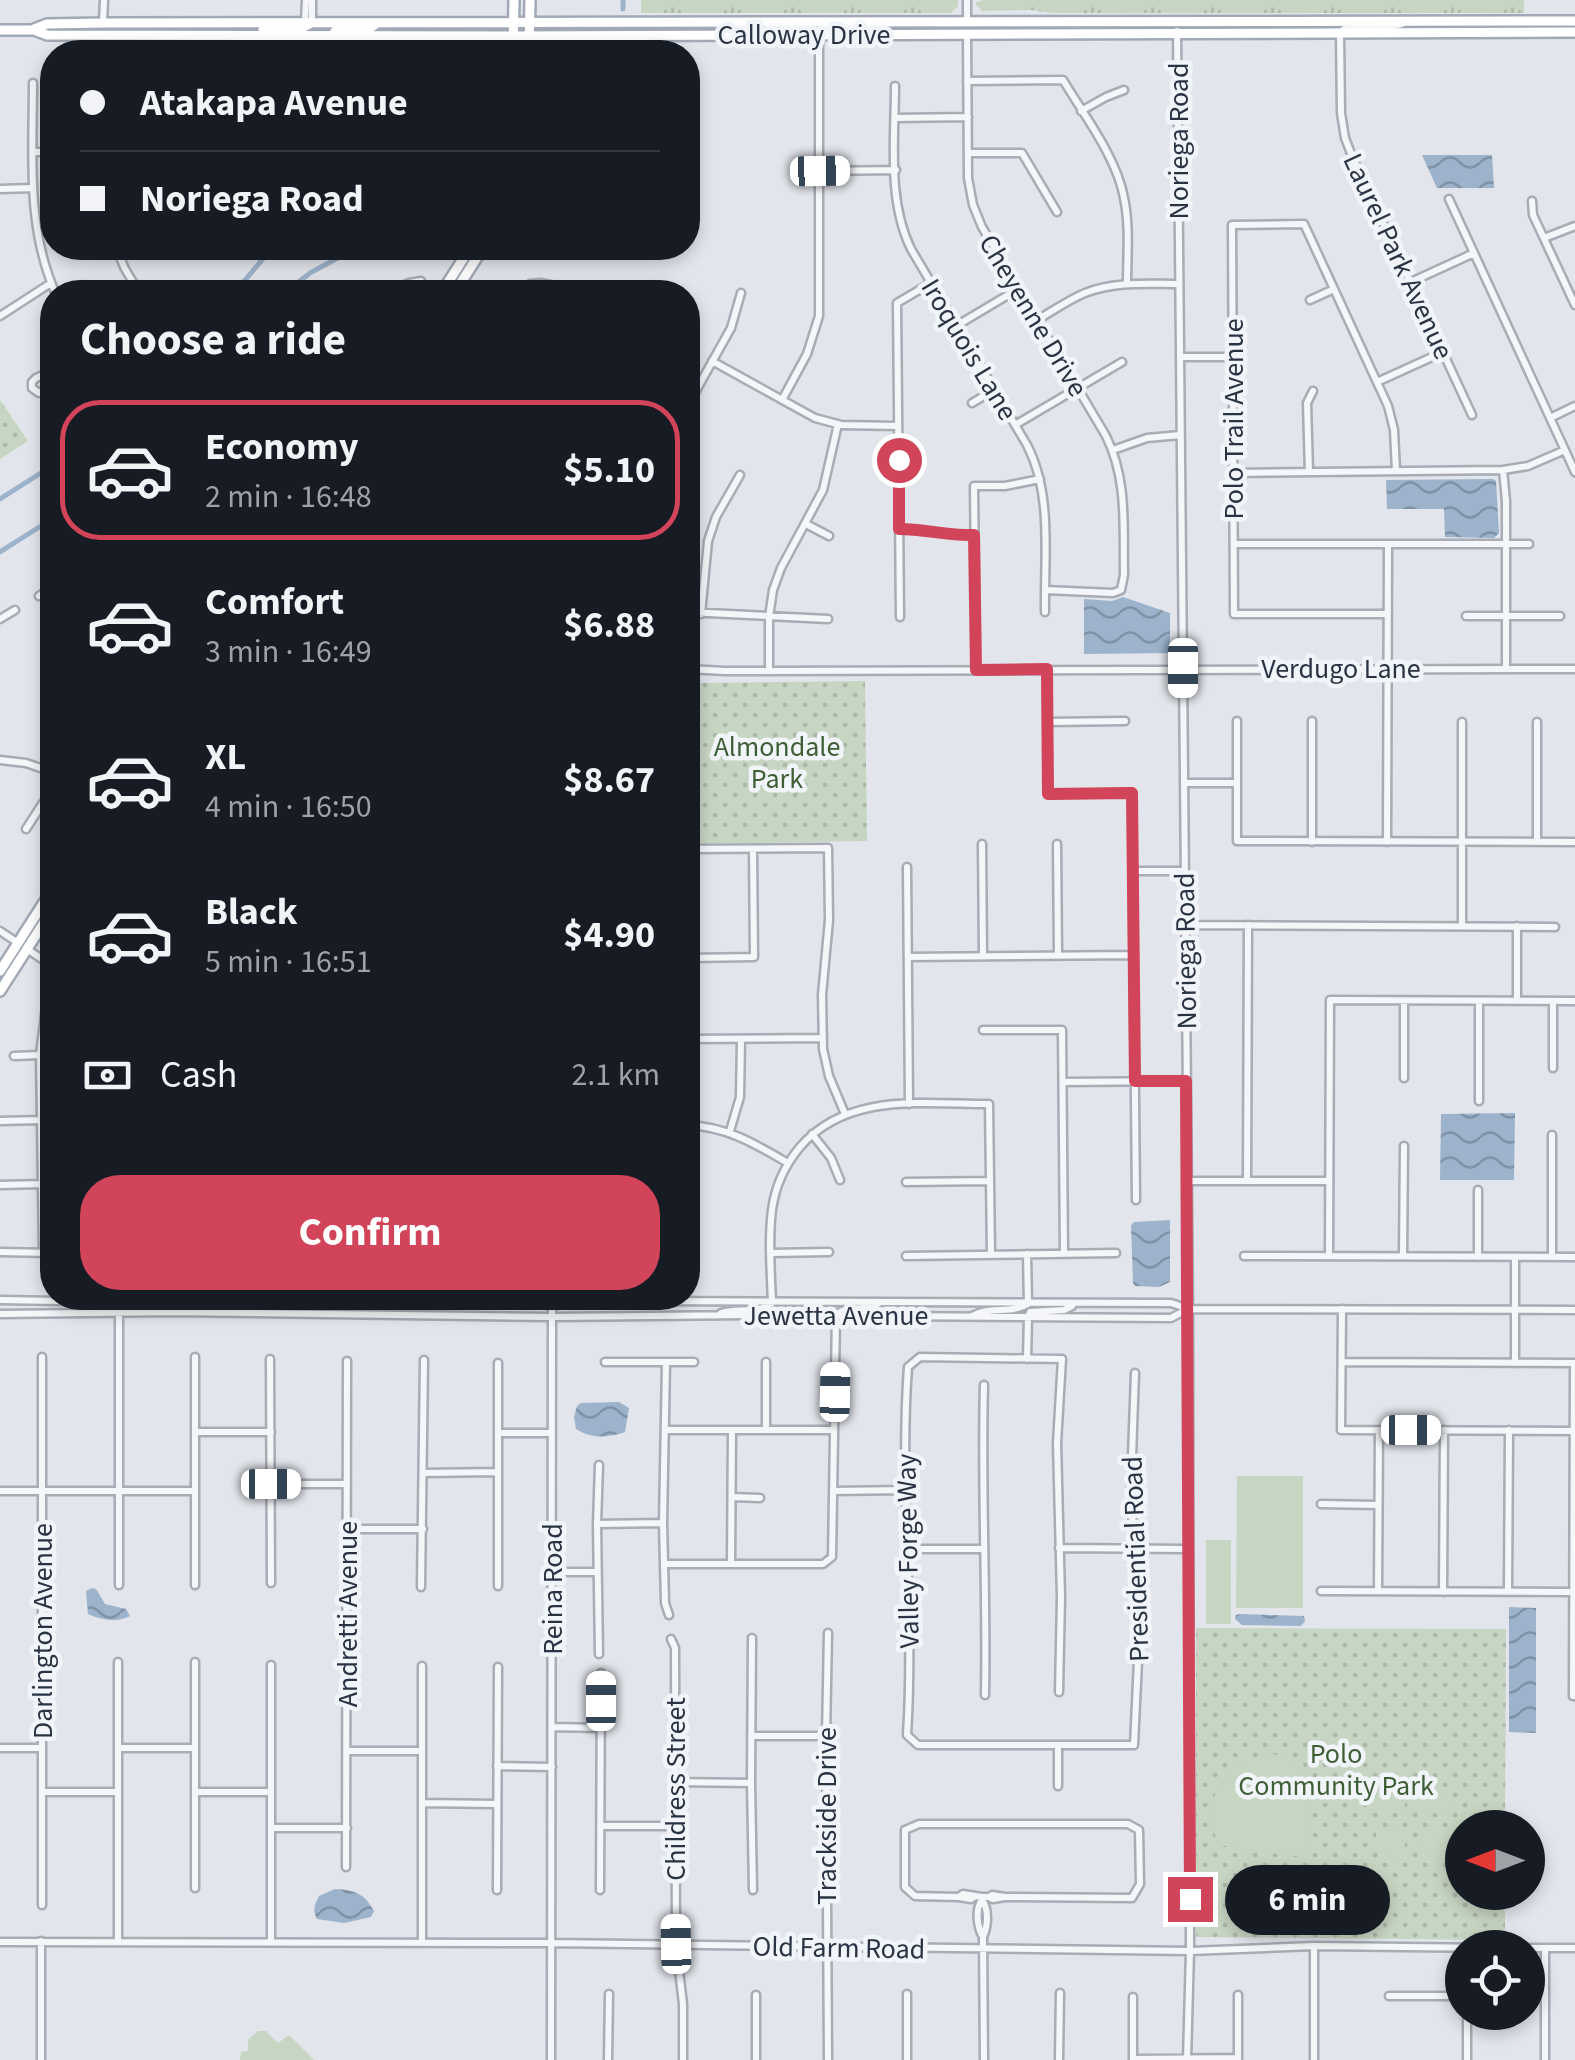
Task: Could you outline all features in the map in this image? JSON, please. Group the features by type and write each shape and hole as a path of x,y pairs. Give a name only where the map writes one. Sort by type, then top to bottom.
{"main road":[{"path":"513,40 514,0"},
{"path":"529,40 530,0"},
{"name":"Calloway Drive","path":"34,30 47,24 514,20 884,22 967,28 1036,22 1575,20"},
{"path":"252,35 263,30 302,28 309,22"},
{"path":"332,36 336,30 370,28 379,22"},
{"path":"722,22 722,34"},
{"path":"52,35 62,29 96,28 103,23"},
{"name":"Calloway Drive","path":"0,30 34,30 52,35 332,36 903,34 917,29 957,28 1177,34 1575,32"},
{"path":"2,988 40,919"},
{"path":"0,971 23,946"}],"street":[{"path":"103,23 104,0"},
{"path":"309,0 309,22"},
{"name":"Cheyenne Drive","path":"967,0 968,178 976,215 1113,450 1120,473 1124,576 1121,590 1044,590"},
{"path":"1340,33 1344,28 1388,27 1410,21"},
{"path":"782,400 813,341 820,316 819,34 822,28 863,28 884,22"},
{"name":"Noriega Road","path":"1177,22 1189,1309 1187,2059"},
{"name":"Laurel Park Avenue","path":"1340,33 1341,113 1346,138 1472,415"},
{"path":"967,81 1063,80 1113,164 1122,188 1128,284"},
{"path":"33,83 33,188 40,243"},
{"name":"Iroquois Lane","path":"895,86 896,198 901,226 1032,456 1044,505 1045,612"},
{"path":"1082,111 1124,90"},
{"path":"895,118 968,117"},
{"path":"33,152 40,152"},
{"path":"968,153 1022,153 1057,212"},
{"path":"820,171 896,170"},
{"path":"0,188 33,188"},
{"path":"1449,199 1575,472"},
{"path":"1532,201 1533,215 1575,305"},
{"name":"Polo Trail Avenue","path":"1334,289 1304,224 1232,225 1234,614 1388,614"},
{"path":"1544,238 1575,226"},
{"path":"1410,282 1474,253"},
{"path":"900,617 897,303 931,283"},
{"path":"1037,320 1086,292 1113,285 1179,284"},
{"path":"956,326 1018,289"},
{"path":"1310,300 1334,289 1392,418 1396,471"},
{"path":"0,316 40,290"},
{"path":"700,384 736,316 741,293"},
{"path":"1377,382 1442,352"},
{"path":"1180,357 1233,356"},
{"path":"712,361 815,418 838,424 898,426"},
{"path":"1015,425 1122,362"},
{"path":"40,376 32,382 35,392 40,392"},
{"path":"972,403 994,390"},
{"path":"1308,472 1308,403 1313,391"},
{"path":"1550,418 1575,406"},
{"path":"770,671 769,617 777,578 823,490 838,424"},
{"path":"1113,450 1147,438 1180,435"},
{"path":"1234,473 1503,470 1528,466 1565,450"},
{"path":"1503,470 1506,668"},
{"path":"740,475 716,517 708,541 701,614 828,619"},
{"path":"976,670 974,486 1004,486 1040,478"},
{"path":"806,524 829,536"},
{"path":"899,529 974,535"},
{"path":"1234,544 1529,544"},
{"path":"1387,842 1388,544"},
{"path":"0,618 14,610"},
{"path":"1466,616 1560,616"},
{"name":"Verdugo Lane","path":"700,670 1575,668"},
{"path":"1047,669 1048,794 1132,793 1136,1200"},
{"path":"1048,722 1125,721"},
{"path":"1237,721 1237,842 1575,842"},
{"path":"1312,721 1312,842"},
{"path":"1462,722 1462,926"},
{"path":"1537,722 1537,842"},
{"path":"0,760 40,768"},
{"path":"1184,783 1237,783"},
{"path":"26,830 40,808"},
{"path":"982,844 983,956"},
{"path":"1057,844 1058,955"},
{"path":"700,958 754,957 753,848"},
{"path":"700,849 828,848 829,920 822,980 822,1038 829,1076 845,1114"},
{"path":"907,866 909,1104"},
{"path":"1132,871 1184,871"},
{"path":"1185,925 1556,926"},
{"path":"1247,1181 1248,925"},
{"path":"1516,1001 1517,926"},
{"path":"0,931 40,958"},
{"path":"908,956 1134,954"},
{"path":"1328,1256 1330,1000 1575,1002"},
{"path":"1404,1001 1404,1078"},
{"path":"1479,1001 1479,1101"},
{"path":"1552,1068 1553,1001"},
{"path":"983,1030 1062,1030 1064,1254"},
{"path":"730,1132 741,1084 741,1038"},
{"path":"700,1039 822,1038"},
{"path":"14,1056 40,1056"},
{"path":"1062,1082 1186,1081"},
{"path":"716,1315 731,1310 762,1309 772,1303 771,1222 774,1197 788,1163 812,1134 845,1114 871,1106 989,1104 991,1254"},
{"path":"0,1121 40,1120"},
{"path":"700,1127 730,1132 788,1163"},
{"path":"812,1134 831,1158 840,1180"},
{"path":"1552,1135 1552,1257"},
{"path":"1404,1146 1404,1256"},
{"path":"906,1182 990,1181"},
{"path":"1188,1181 1329,1182"},
{"path":"0,1185 40,1184"},
{"path":"1478,1190 1478,1257"},
{"path":"0,1252 40,1253"},
{"path":"772,1253 829,1252"},
{"path":"906,1256 1116,1253"},
{"path":"972,1316 983,1310 1017,1309 1028,1304 1027,1254"},
{"path":"1244,1256 1575,1257"},
{"path":"1515,1363 1516,1257"},
{"name":"Jewetta Avenue","path":"0,1300 40,1301"},
{"name":"Jewetta Avenue","path":"700,1302 1575,1310"},
{"path":"665,1564 823,1564 832,1557 836,1315 844,1309 871,1309 879,1304"},
{"path":"1058,1692 1057,1457 1062,1359 1027,1359 1028,1317 1032,1311 1064,1310 1078,1304"},
{"name":"Jewetta Avenue","path":"0,1314 1171,1318 1189,1309"},
{"path":"1342,1309 1341,1430 1574,1431"},
{"path":"118,1584 119,1310"},
{"path":"404,1310 405,1314"},
{"name":"Reina Road","path":"552,1310 552,2060"},
{"name":"Darlington Avenue","path":"42,1356 42,1905"},
{"path":"195,1357 195,1584"},
{"name":"Valley Forge Way","path":"1027,1359 920,1357 908,1366 904,1416 910,1691 907,1735 918,1745 1058,1745"},
{"path":"270,1360 271,1583"},
{"name":"Andretti Avenue","path":"346,1868 347,1360"},
{"path":"421,1587 424,1360"},
{"path":"606,1362 694,1362"},
{"path":"766,1362 766,1430"},
{"path":"1342,1362 1575,1363 1574,1696"},
{"path":"498,1363 498,1586"},
{"path":"666,1363 663,1523 665,1603 670,1614"},
{"name":"Presidential Road","path":"1058,1745 1134,1745 1138,1661 1132,1442 1135,1373"},
{"path":"984,1385 985,1695"},
{"path":"666,1430 834,1430"},
{"path":"731,1564 732,1430"},
{"path":"1378,1592 1379,1430"},
{"path":"1443,1592 1444,1430"},
{"path":"1508,1592 1509,1430"},
{"path":"195,1432 271,1432"},
{"path":"499,1433 552,1433"},
{"path":"599,1654 600,1465"},
{"path":"423,1474 498,1472"},
{"path":"271,1484 347,1484"},
{"path":"834,1491 904,1490"},
{"path":"0,1491 195,1492"},
{"path":"731,1497 760,1498"},
{"path":"1321,1504 1378,1505"},
{"path":"597,1524 663,1523"},
{"path":"347,1529 423,1530"},
{"path":"1059,1548 1188,1549"},
{"path":"908,1549 982,1549"},
{"path":"552,1572 597,1572"},
{"path":"1320,1591 1574,1592"},
{"name":"Trackside Drive","path":"828,1633 828,2060"},
{"path":"752,1638 753,1890"},
{"name":"Childress Street","path":"671,1639 675,1648 676,1944 683,2004 683,2060"},
{"path":"118,1662 118,1942"},
{"path":"195,1662 195,1888"},
{"path":"270,1942 271,1665"},
{"path":"422,1666 422,1943"},
{"path":"498,1667 498,1890"},
{"path":"600,1890 601,1674"},
{"path":"552,1727 601,1728"},
{"path":"751,1736 826,1736"},
{"path":"1058,1745 1058,1786"},
{"path":"0,1748 42,1748"},
{"path":"118,1748 195,1748"},
{"path":"347,1751 422,1751"},
{"path":"497,1766 552,1767"},
{"path":"675,1782 751,1783"},
{"path":"42,1792 118,1792"},
{"path":"195,1792 271,1792"},
{"path":"422,1803 496,1804"},
{"path":"920,1824 1128,1824 1139,1830 1140,1884 1132,1898 982,1897 914,1896 904,1888 905,1830 920,1824"},
{"path":"600,1826 675,1826"},
{"path":"271,1828 346,1828"},
{"path":"982,1897 986,1906 984,2060"},
{"name":"Old Farm Road","path":"0,1942 552,1943 1190,1951 1445,1947"},
{"path":"40,2060 41,1942"},
{"path":"1314,1946 1314,2060"},
{"path":"1545,1948 1575,1948"},
{"path":"1058,2060 1060,1993"},
{"path":"608,2060 609,1994"},
{"path":"907,1994 907,2060"},
{"path":"756,1995 756,2060"},
{"path":"1134,1998 1134,2059 1238,2059 1238,1995"},
{"path":"1389,1996 1445,1996"},
{"path":"1466,2060 1467,2030"},
{"path":"1545,2030 1545,2060"}],"green space":[{"path":"641,0 958,0 958,6 951,13 641,13"},
{"path":"1524,0 1524,13 1052,13 982,11 975,3"},
{"path":"0,400 28,441 0,459"},
{"name":"Almondale Park","path":"865,681 867,841 700,844 700,683"},
{"path":"1237,1476 1303,1476 1303,1608 1236,1608"},
{"path":"1206,1540 1231,1540 1231,1624 1206,1624"},
{"name":"Polo Community Park","path":"1196,1628 1506,1629 1505,1810 1445,1810 1445,1910 1505,1910 1505,1930 1445,1930 1445,1939 1196,1937"},
{"path":"1273,1754 1303,1762 1312,1832 1311,1849 1304,1856 1219,1845 1213,1828 1214,1798 1229,1773 1241,1764"},
{"path":"1391,1782 1405,1782 1405,1810 1375,1813 1378,1790"},
{"path":"1420,1784 1440,1784 1447,1790 1450,1810 1445,1814 1420,1810"},
{"path":"1402,1828 1405,1859 1389,1857 1376,1849 1376,1829"},
{"path":"1423,1828 1445,1828 1445,1854 1441,1858 1419,1862"},
{"path":"258,2031 266,2031 278,2043 289,2035 314,2060 240,2060 241,2052 248,2051 248,2040"}],"water":[{"path":"1422,155 1492,155 1494,188 1437,188"},
{"path":"1493,479 1499,533 1494,538 1445,537 1444,509 1387,509 1386,480"},
{"path":"1123,597 1170,613 1170,653 1084,654 1084,599 1112,601"},
{"path":"1515,1113 1514,1180 1440,1180 1441,1114"},
{"path":"1170,1220 1170,1282 1159,1287 1135,1286 1131,1225"},
{"path":"619,1402 629,1408 625,1432 600,1436 576,1429 574,1417 581,1403"},
{"path":"92,1588 105,1604 126,1609 130,1616 109,1620 88,1614 86,1591"},
{"path":"1509,1607 1536,1608 1536,1733 1509,1732"},
{"path":"1239,1614 1304,1616 1305,1621 1301,1626 1242,1625 1235,1619"},
{"path":"335,1889 363,1896 374,1911 371,1917 344,1923 317,1919 314,1910 319,1896"}],"waterway":[{"path":"623,0 623,9"},
{"path":"245,280 262,260"},
{"path":"301,280 334,260"},
{"path":"0,499 40,474"},
{"path":"0,552 40,527"}],"route":[{"path":"899,460 899,529 974,535 976,670 1047,669 1048,794 1132,793 1135,1081 1186,1081 1190,1899"}]}
